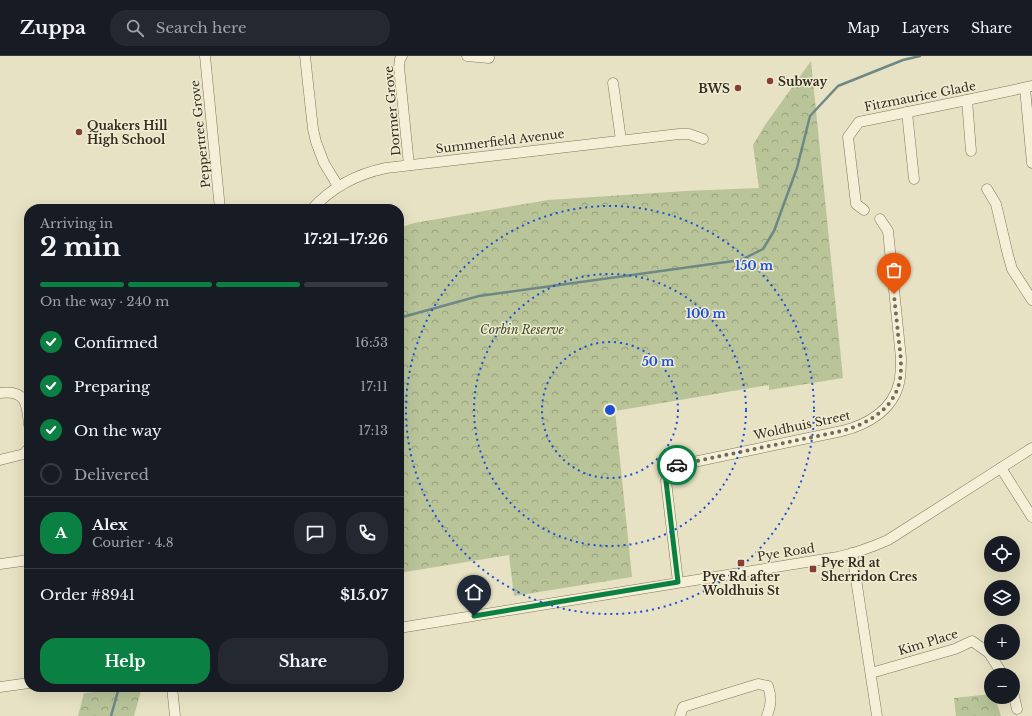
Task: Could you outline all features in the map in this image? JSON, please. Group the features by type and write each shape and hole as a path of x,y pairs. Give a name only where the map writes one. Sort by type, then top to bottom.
{"street":[{"name":"Peppertree Grove","path":"205,56 220,204"},
{"path":"306,56 313,129 316,142 324,163 338,186"},
{"name":"Dormer Grove","path":"402,56 399,67 409,165"},
{"path":"467,56 489,58"},
{"path":"613,83 621,140"},
{"path":"1029,87 1032,163"},
{"name":"Fitzmaurice Glade","path":"864,210 856,204 848,137 858,122 1029,87"},
{"path":"967,100 972,151"},
{"path":"907,112 914,179"},
{"name":"Summerfield Avenue","path":"317,204 322,198 348,180 366,173 386,168 678,134 689,134 704,139"},
{"path":"987,189 996,204 1012,269 1031,295"},
{"name":"Woldhuis Street","path":"678,582 666,481 666,467 673,467 856,428 879,414 894,396 898,384 901,358 888,231 880,219"},
{"path":"0,393 8,392 18,394 24,399"},
{"name":"Pye Road","path":"404,627 838,557 864,550 888,540 1032,448"},
{"path":"0,460 24,454"},
{"path":"1001,468 1032,517"},
{"path":"852,553 877,716"},
{"path":"0,564 24,561"},
{"name":"Kim Place","path":"871,673 955,649 972,641 989,654 998,668"},
{"path":"0,686 24,684"},
{"path":"680,716 683,707 758,684 768,686 771,695 767,716"},
{"path":"173,692 175,716"},
{"path":"1016,704 1017,709"}],"green space":[{"name":"Corbin Reserve","path":"811,61 843,378 769,390 769,385 615,411 632,577 514,596 509,555 404,572 404,226 414,223 548,200 685,191 759,188 753,145 765,125"},
{"path":"141,692 134,716 78,716 84,693"},
{"path":"984,695 984,704 997,704 1001,716 956,716 954,698"}],"waterway":[{"path":"404,317 479,296 741,260 763,249 774,231 797,168 810,116 838,86 903,60 920,56"},
{"path":"111,716 118,692"}],"way so far":[{"path":"677,465 856,428 879,414 894,396 900,372 901,358 894,294"}],"place":[{"name":"Subway","path":"770,81"},
{"name":"BWS","path":"738,88"},
{"name":"Quakers Hill High School","path":"79,132"},
{"name":"Pye Rd after Woldhuis St","path":"741,563"},
{"name":"Pye Rd at Sherridon Cres","path":"813,569"}],"route":[{"path":"474,616 678,582 666,481 669,470 677,465"}]}
